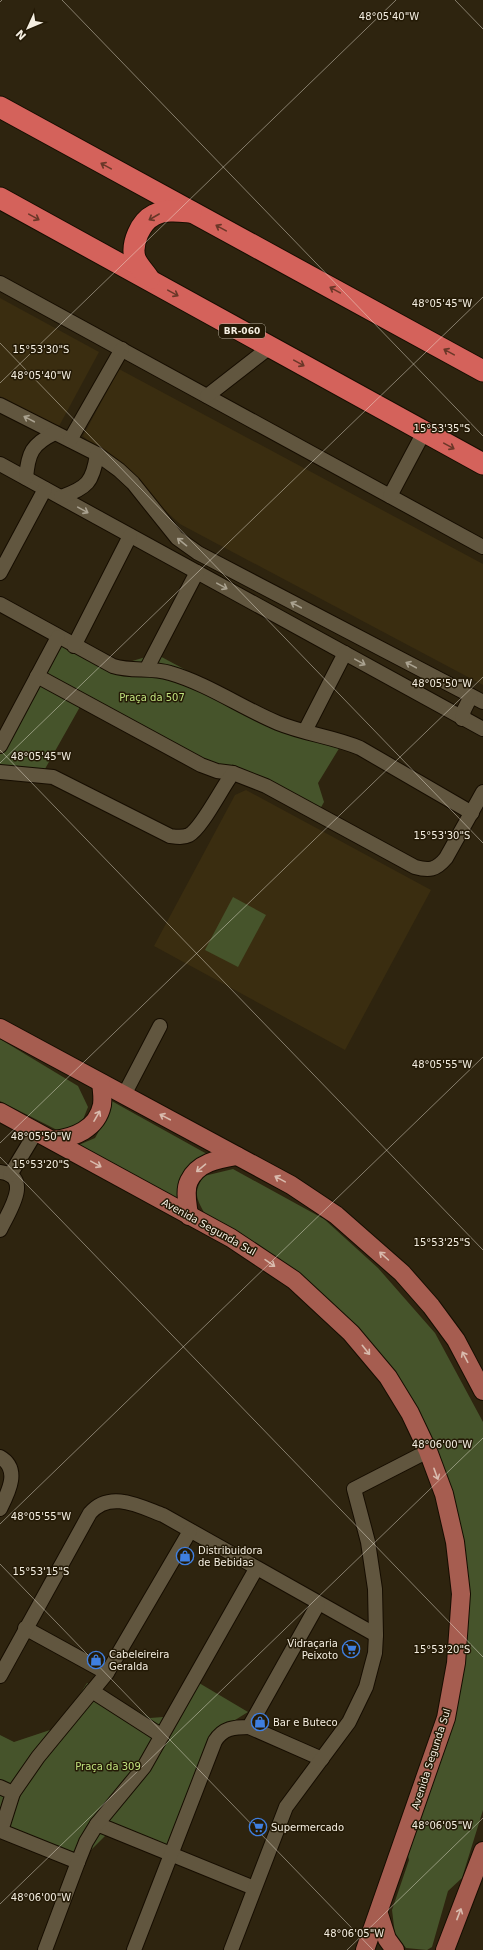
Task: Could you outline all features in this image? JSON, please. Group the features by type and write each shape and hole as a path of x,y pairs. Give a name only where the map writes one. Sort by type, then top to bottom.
{"highway":[{"path":"0,108 483,371"},
{"name":"BR-060","path":"0,198 483,464"},
{"path":"151,282 136,260 133,250 139,231 153,215 165,211 192,212"}],"main road":[{"path":"0,1028 291,1185 336,1215 402,1273 431,1306 456,1340 483,1391"},
{"path":"53,1140 70,1138 85,1131 97,1118 102,1104 102,1083"},
{"name":"Avenida Segunda Sul","path":"0,1112 189,1216 236,1240 290,1277 351,1333 388,1377 410,1412 428,1452 444,1494 455,1542 461,1594 456,1663 446,1718 379,1914 365,1950"},
{"path":"189,1216 187,1195 188,1182 194,1174 208,1163 217,1159 237,1156"},
{"path":"445,1950 483,1851"},
{"path":"379,1914 387,1939 395,1950"}],"street":[{"path":"0,283 483,547"},
{"path":"207,396 270,347"},
{"path":"70,440 122,349"},
{"path":"0,405 97,454 119,470 133,483 177,538 192,550 477,699 464,710 462,719"},
{"path":"390,496 424,432"},
{"path":"26,478 30,453 43,438 55,433"},
{"path":"61,497 81,490 92,478 97,454"},
{"path":"0,464 462,719 483,729"},
{"path":"0,573 45,489"},
{"path":"74,646 130,536"},
{"path":"147,668 197,572"},
{"path":"0,604 74,646 113,666 124,669 147,668 169,672 186,678 278,723 344,741 360,748 472,813"},
{"path":"0,746 58,637"},
{"path":"305,731 344,654"},
{"path":"37,676 201,765 217,771 233,773 266,786 415,867 434,869 441,864 483,792"},
{"path":"0,772 53,777 170,836 179,838 188,836 199,826 233,773"},
{"path":"124,1095 160,1026"},
{"path":"0,1230 16,1198 18,1188 16,1182 5,1173 36,1132"},
{"path":"231,1950 286,1807 349,1722 364,1692 375,1653 376,1589 368,1542 354,1489 428,1452"},
{"path":"0,1457 8,1465 12,1480 10,1490 0,1509"},
{"path":"0,1676 25,1628 90,1513 95,1507 105,1502 117,1500 135,1504 163,1515 318,1604 376,1635"},
{"path":"78,1862 1,1833 6,1790 38,1757 107,1672 190,1531"},
{"path":"45,1950 86,1842 97,1824 144,1767 256,1569"},
{"path":"249,1727 318,1604"},
{"path":"25,1628 107,1672"},
{"path":"92,1691 162,1736"},
{"path":"134,1950 217,1738 226,1729 249,1727 322,1759"},
{"path":"97,1824 254,1888"}],"shaded area":[{"path":"0,298 99,352 58,428 0,396"},
{"path":"119,369 483,564 483,685 180,524 83,436"},
{"path":"246,790 431,890 345,1050 154,946 235,795"}],"green space":[{"name":"Praça da 507","path":"57,633 122,664 156,654 277,719 346,737 318,783 324,802 315,818 81,705 41,776 0,771 0,736"},
{"path":"233,897 266,915 238,967 205,950"},
{"path":"0,1039 78,1086 88,1107 82,1122 59,1131 0,1101"},
{"path":"108,1099 216,1159 179,1183 177,1202 74,1147 95,1138 108,1115"},
{"path":"233,1169 324,1219 378,1268 435,1333 483,1422 483,1810 462,1878 448,1891 432,1947 427,1950 406,1948 395,1935 392,1910 409,1860 407,1852 413,1831 467,1579 386,1364 205,1214 197,1195 198,1186 204,1176"},
{"name":"Praça da 309","path":"194,1680 248,1712 219,1730 167,1851 113,1828 79,1862 0,1832 0,1735 14,1742 59,1727 87,1683 150,1718 176,1716"}],"place":[{"name":"Distribuidora de Bebidas","path":"185,1556"},
{"name":"Vidraçaria Peixoto","path":"351,1649"},
{"name":"Cabeleireira Geralda","path":"96,1660"},
{"name":"Bar e Buteco","path":"260,1722"},
{"name":"Supermercado","path":"258,1827"}]}
